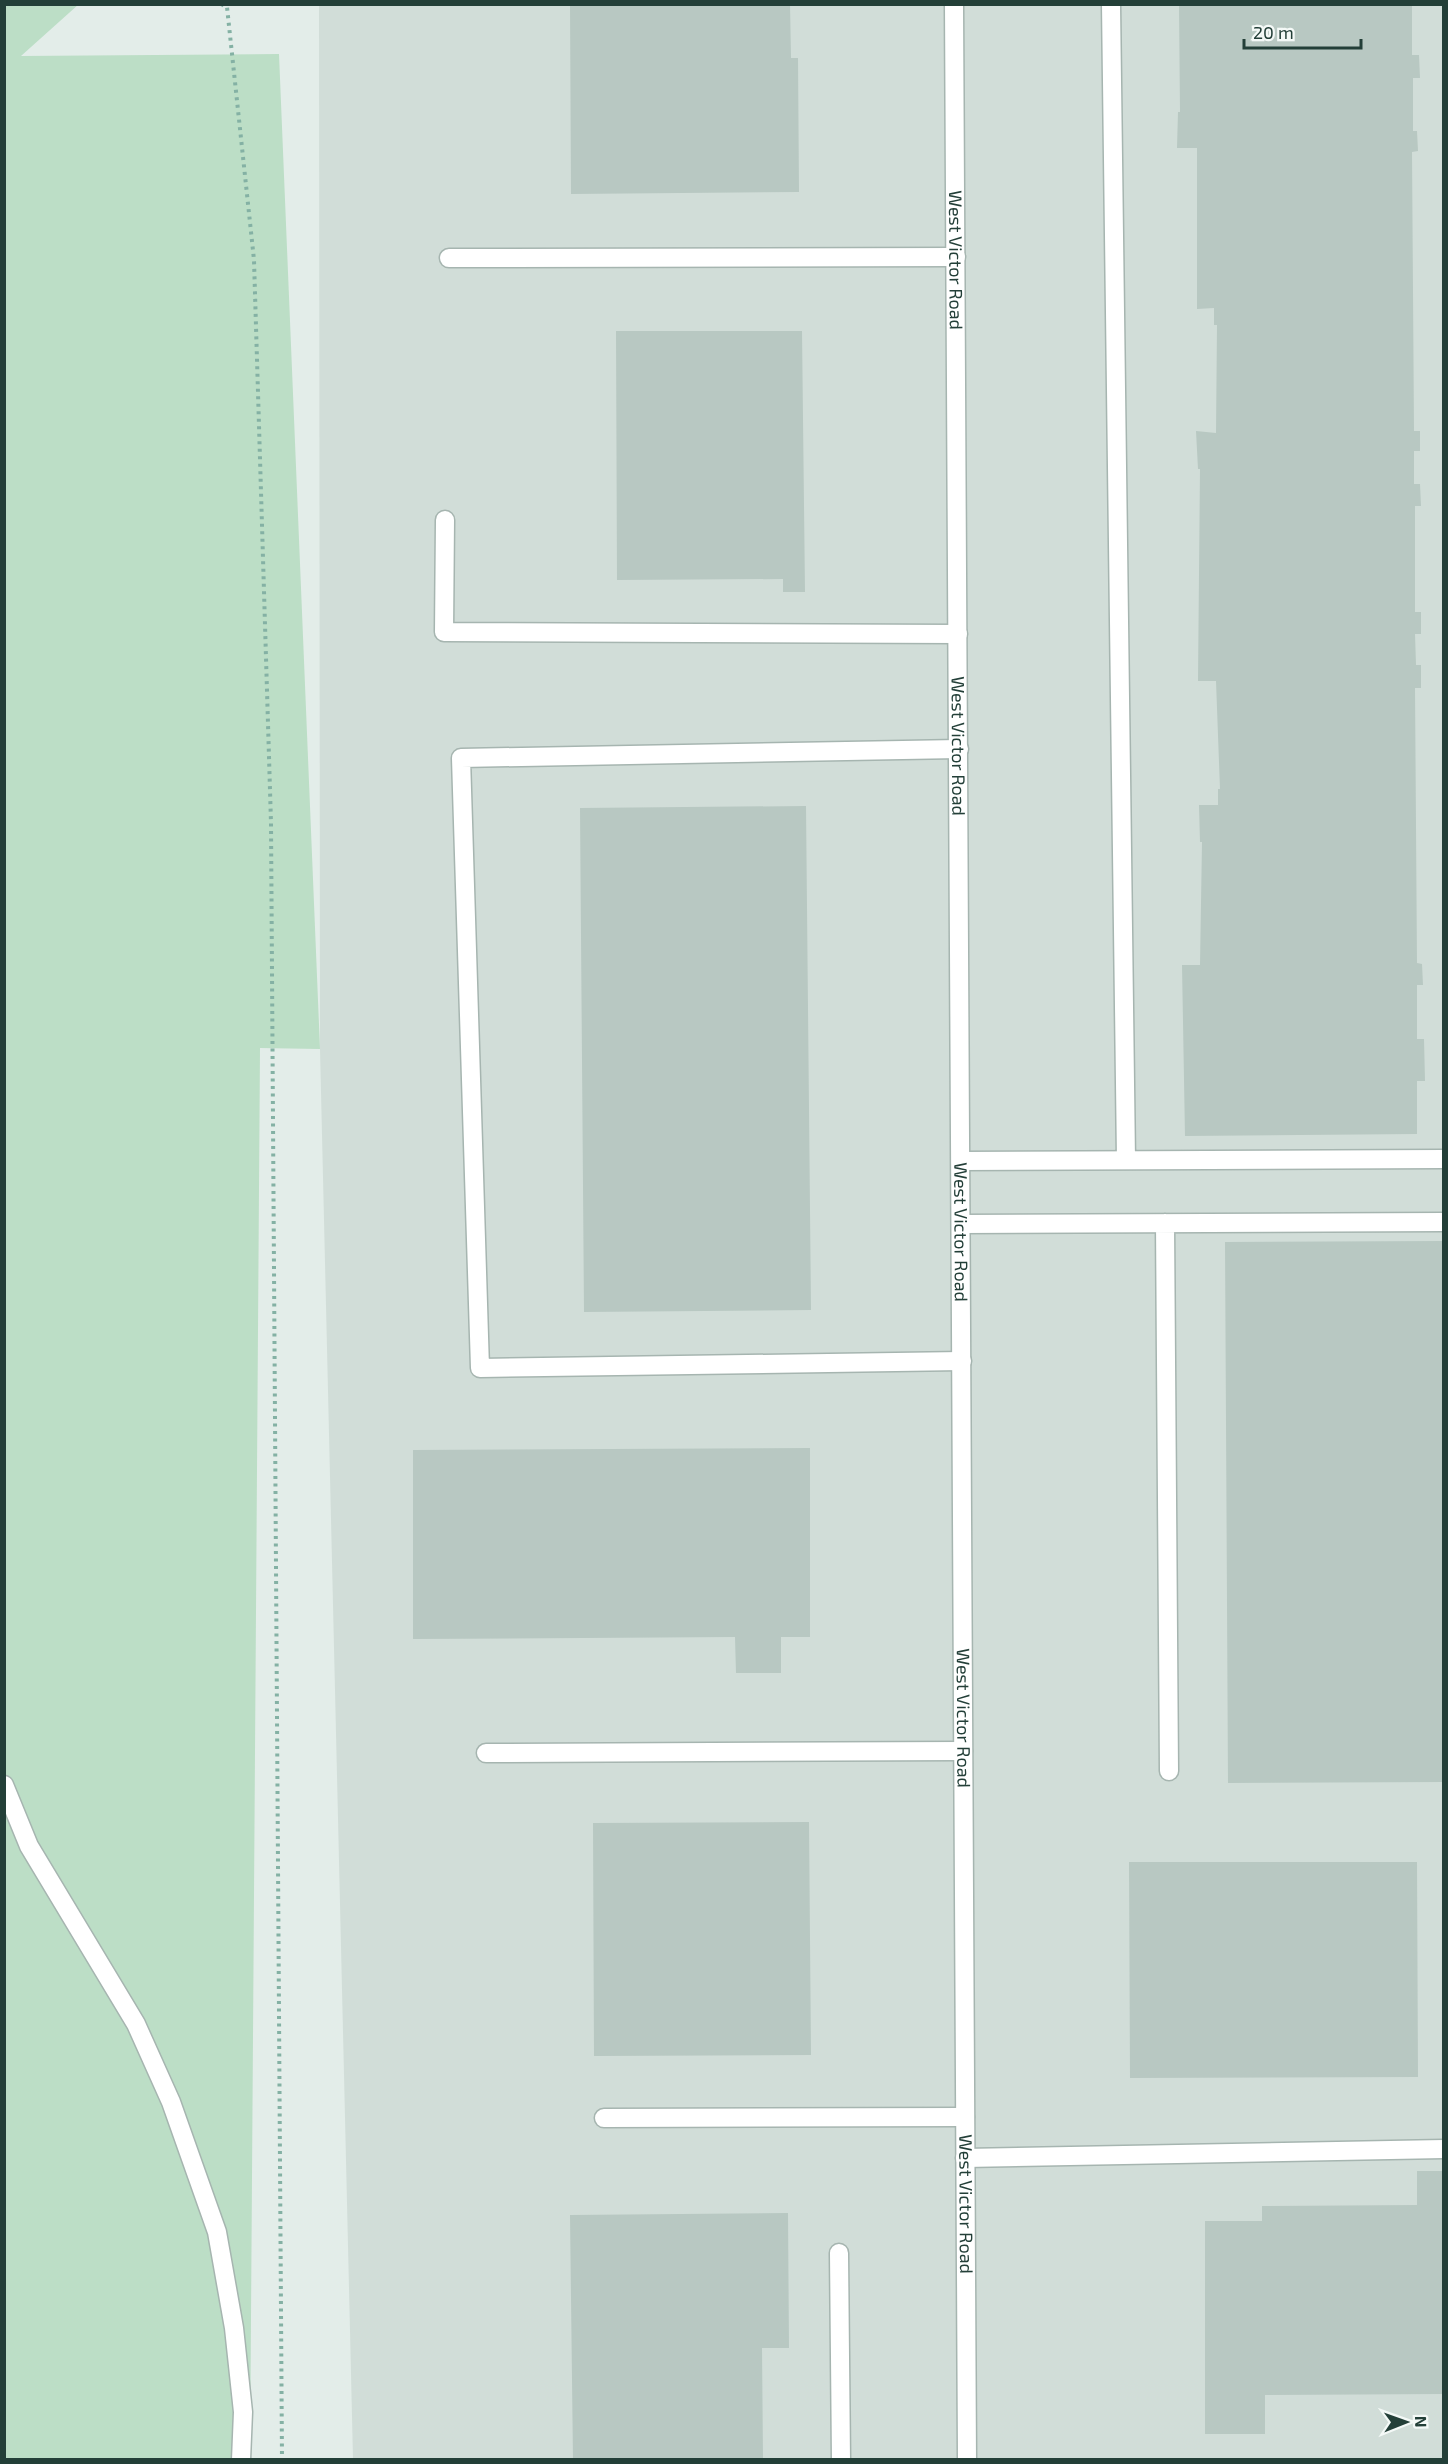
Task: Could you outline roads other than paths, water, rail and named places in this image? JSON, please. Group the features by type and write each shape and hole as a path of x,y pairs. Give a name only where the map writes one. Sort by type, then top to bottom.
{"street":[{"name":"West Victor Road","path":"954,4 967,2460"},
{"path":"1111,4 1125,1160"},
{"path":"449,258 956,256"},
{"path":"445,520 444,632 958,634"},
{"path":"959,749 461,758 480,1368 962,1361"},
{"path":"961,1161 1443,1160"},
{"path":"1165,1222 1169,1771"},
{"path":"961,1224 1443,1222"},
{"path":"486,1753 963,1751"},
{"path":"4,1785 29,1846 136,2024 171,2102 217,2232 234,2328 243,2412 241,2460"},
{"path":"604,2118 965,2117"},
{"path":"965,2158 1443,2149"},
{"path":"839,2253 841,2460"}]}
